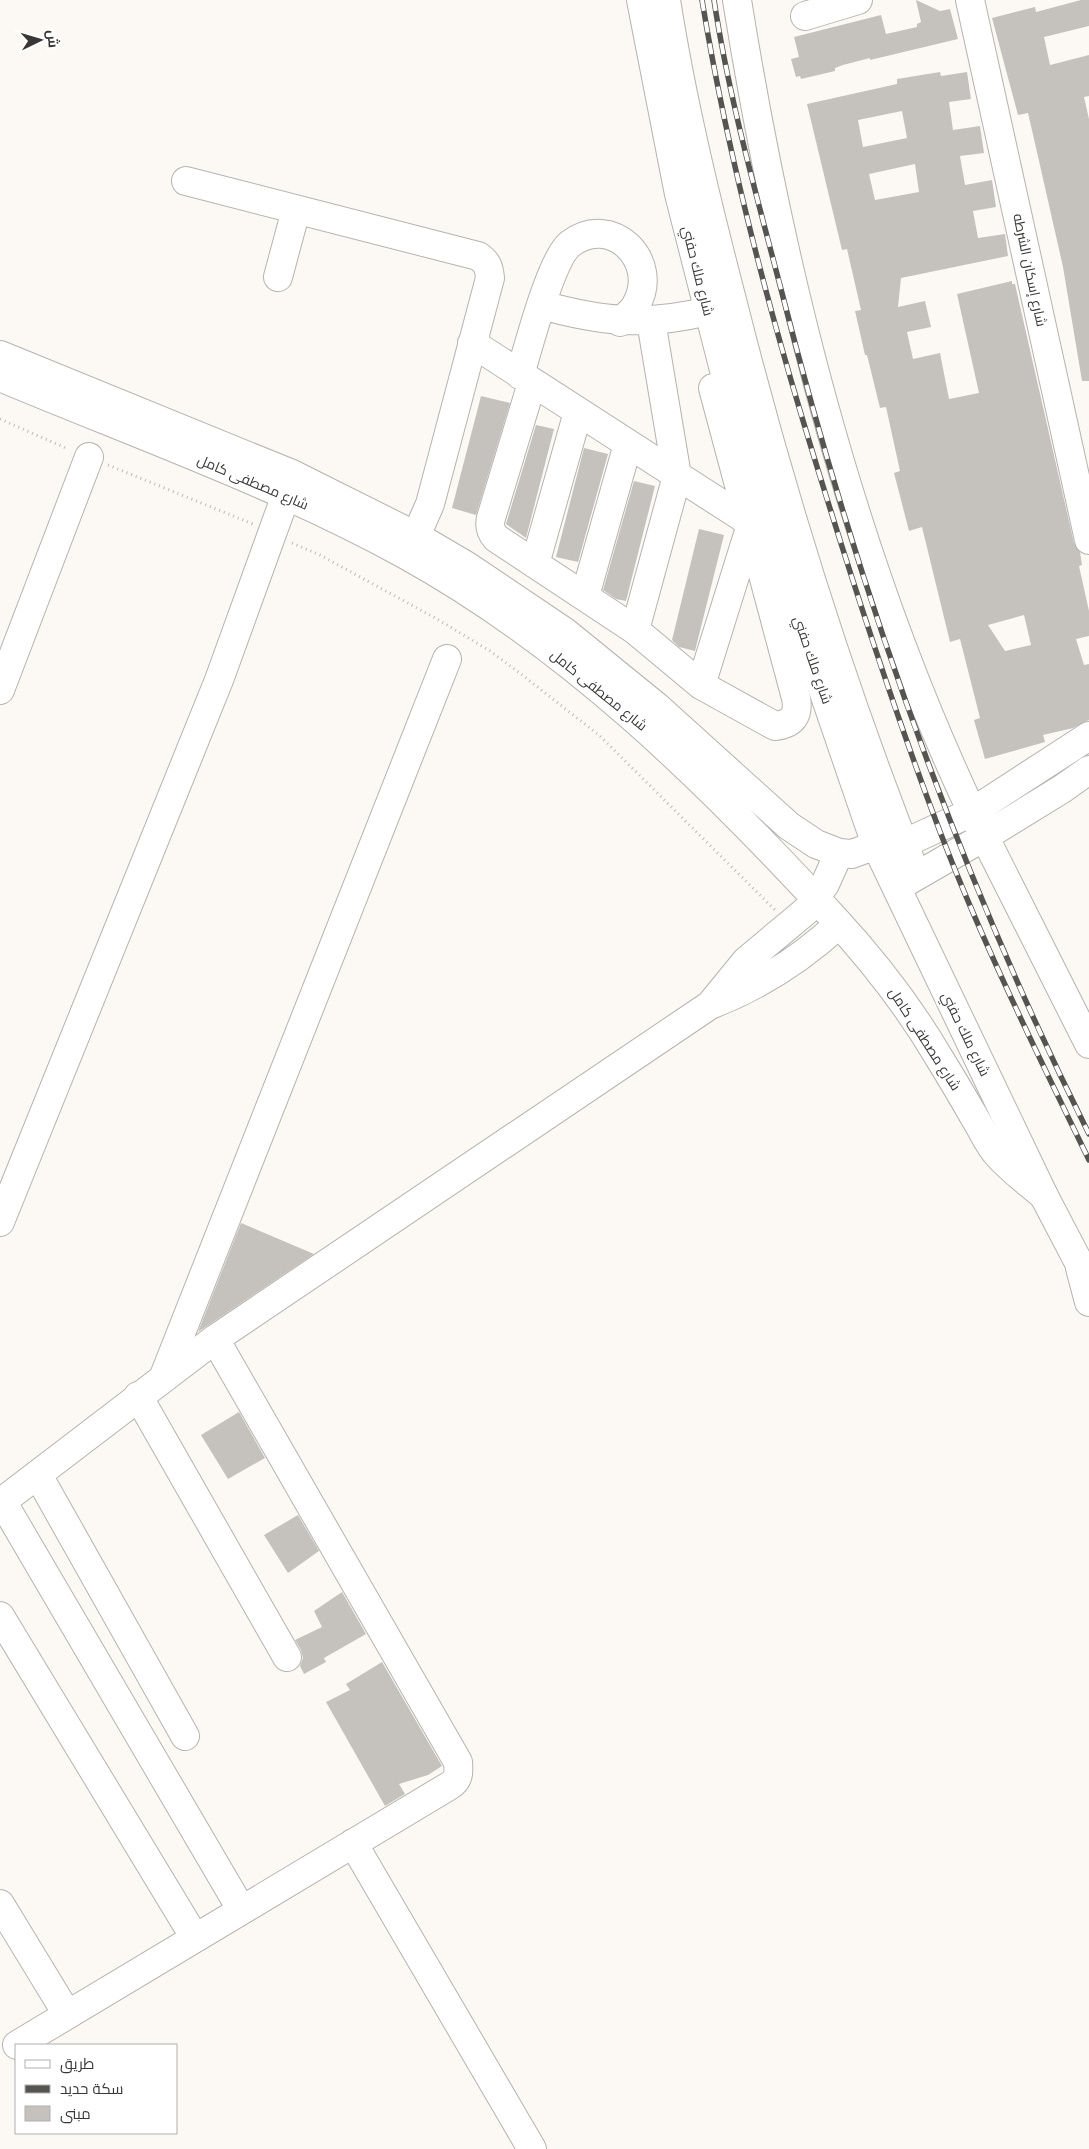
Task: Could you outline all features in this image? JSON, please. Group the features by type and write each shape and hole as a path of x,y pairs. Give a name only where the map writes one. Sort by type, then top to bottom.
{"main road":[{"name":"شارع ملك حفني","path":"641,0 668,144 708,311 758,488 800,623 876,845 906,882 1044,1196 1084,1275 1089,1302"},
{"name":"شارع ملك حفني","path":"666,0 714,230 774,460 835,653 903,844 906,882"},
{"path":"737,0 782,235 835,441 865,538 909,663 972,812 1089,1044"},
{"path":"805,16 858,0"},
{"name":"شارع إسكان الشرطه","path":"970,0 1089,540"},
{"path":"186,181 478,256 485,261 490,269 490,278 430,504 416,536"},
{"path":"278,277 296,210"},
{"path":"620,322 636,307 643,287 642,266 632,248 612,236 590,235 569,245 556,264 542,305 526,379 489,525 496,538 635,630 701,685 775,726 786,725 794,718 798,708 713,388"},
{"path":"542,305 581,316 620,322 651,321 708,311"},
{"path":"635,630 677,476 651,321"},
{"path":"472,343 749,524"},
{"name":"شارع مصطفى كامل","path":"0,355 292,474 416,536 483,576 564,632 649,700 789,826 816,844 839,852 852,854 876,845 890,847 903,844 972,812 1089,736"},
{"name":"شارع مصطفى كامل","path":"0,377 286,495 409,556 508,619 579,671 632,715 682,762 802,914 825,936 902,999 996,1154 1044,1196"},
{"path":"536,564 578,412"},
{"path":"585,596 628,444"},
{"path":"0,690 89,458"},
{"path":"0,1222 219,680 286,495"},
{"path":"701,685 749,524"},
{"path":"164,1376 447,659"},
{"path":"906,882 984,837 1089,770"},
{"path":"710,1005 746,961 802,914 839,852"},
{"path":"241,1909 1,1502 215,1339 710,1005 763,982 825,936"},
{"path":"18,2044 456,1782 459,1773 458,1762 215,1339"},
{"path":"138,1396 287,1657"},
{"path":"38,1475 186,1736"},
{"path":"0,1616 195,1938"},
{"path":"353,1843 532,2149"},
{"path":"0,1904 67,2014"},
{"path":"0,2056 15,2046"}],"path":[{"path":"0,419 89,458 272,532 320,555 437,619 490,651 600,736 802,914"}],"building":[{"path":"916,0 940,11 950,9 958,39 870,60 870,58 843,65 835,68 835,71 801,79 800,76 796,77 791,59 799,57 794,37 881,15 886,34 917,27 917,24 921,22"},
{"path":"1081,0 1089,0 1089,26 1044,37 1050,65 1089,55 1089,96 1084,97 1089,119 1089,381 1082,381 1063,267 1028,113 1018,115 992,18 1035,7 1036,12"},
{"path":"940,72 941,76 967,72 971,99 949,102 953,130 980,126 984,153 960,156 965,185 992,180 996,207 973,211 978,238 1005,234 1008,256 901,278 898,307 925,301 931,327 907,332 913,359 940,353 949,399 979,393 957,294 1012,281 1012,284 1015,284 1074,543 1080,552 1082,565 1079,566 1089,611 1089,636 1076,639 1084,665 1089,664 1089,720 1073,728 1043,735 1045,742 985,759 974,720 980,718 960,639 950,642 922,527 909,531 894,473 900,471 886,407 880,408 867,355 865,355 855,311 861,310 847,249 842,250 807,104 897,84 897,79","holes":["902,111 907,138 863,147 858,120","915,164 919,192 875,200 869,174","1024,615 1031,645 1005,651 988,625"]},
{"path":"481,396 510,403 476,515 452,508"},
{"path":"536,425 554,429 526,538 506,524"},
{"path":"584,448 608,454 578,562 556,557"},
{"path":"634,481 655,486 626,601 616,599 603,590"},
{"path":"699,529 724,535 695,651 679,647 672,640"},
{"path":"241,1223 314,1254 198,1332"},
{"path":"239,1412 265,1458 228,1479 201,1435"},
{"path":"298,1515 319,1551 288,1573 264,1535"},
{"path":"342,1592 366,1634 324,1658 326,1662 304,1674 300,1666 303,1658 301,1650 295,1640 322,1627 314,1611"},
{"path":"382,1662 442,1766 428,1775 399,1784 405,1794 385,1806 326,1702 350,1690 346,1684"}],"railway":[{"path":"702,0 726,127 756,253 790,378 881,666 939,829 973,913 1010,996 1089,1160"},
{"path":"714,0 727,74 753,184 811,401 842,509 876,616 952,827 1040,1033 1089,1134"}]}
